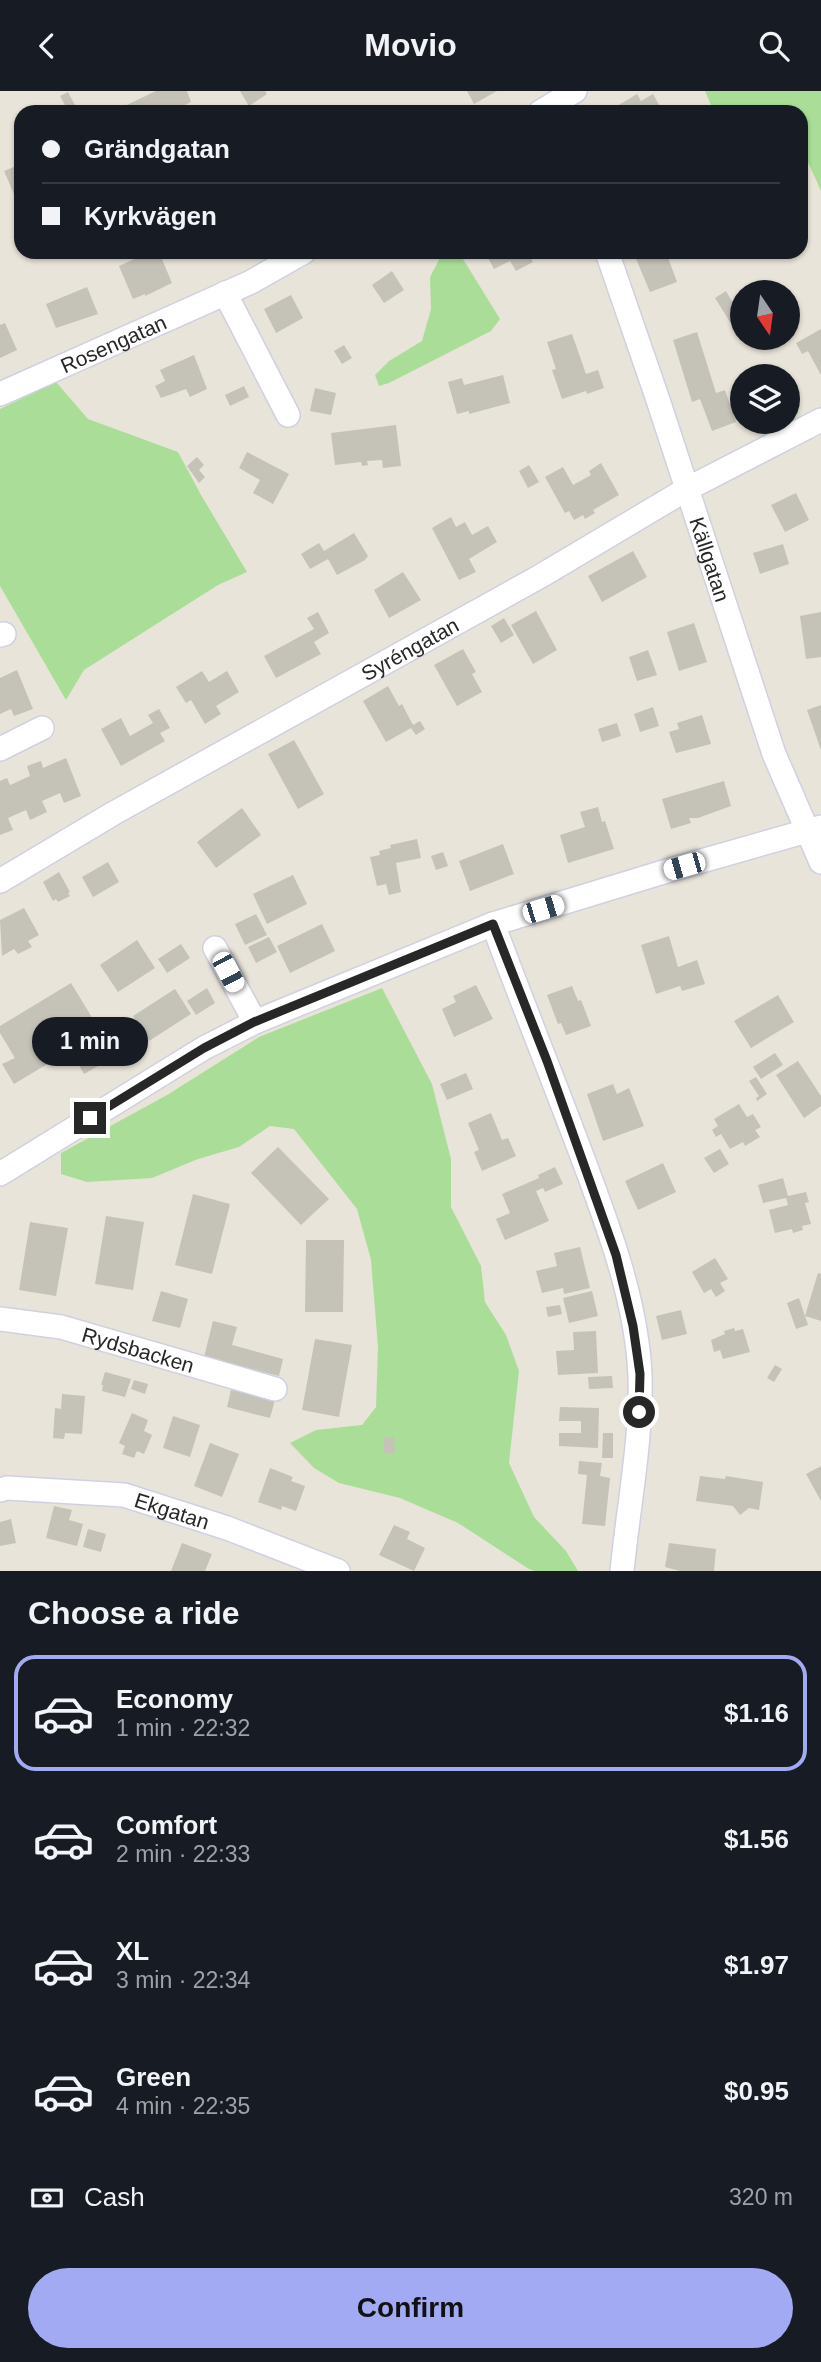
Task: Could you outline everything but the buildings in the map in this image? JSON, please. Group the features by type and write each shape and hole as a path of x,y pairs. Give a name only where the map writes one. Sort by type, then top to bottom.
{"street":[{"path":"546,105 575,91"},
{"name":"Rosengatan","path":"0,394 225,293 291,259"},
{"name":"Källgatan","path":"609,259 774,754 814,829 821,862"},
{"path":"225,293 288,415"},
{"name":"Syréngatan","path":"0,881 114,813 539,577 687,489 821,419"},
{"path":"0,749 42,728"},
{"path":"0,1174 204,1048 254,1022 493,924 814,829"},
{"path":"493,924 591,1182 616,1255 633,1326 640,1374 639,1412 622,1571"},
{"path":"215,948 254,1022"},
{"name":"Rydsbacken","path":"0,1319 61,1327 275,1389"},
{"name":"Ekgatan","path":"0,1490 7,1488 124,1495 227,1528 338,1571"}],"green space":[{"path":"705,91 821,91 821,191 808,162 808,105 711,105"},
{"path":"439,259 463,259 500,319 491,331 379,386 375,375 389,361 422,341 431,309 430,277"},
{"path":"56,382 88,419 178,452 247,572 218,585 84,670 66,700 0,586 0,409"},
{"path":"382,988 432,1084 451,1159 451,1207 481,1266 485,1302 506,1335 519,1371 509,1463 534,1517 566,1551 578,1571 529,1569 458,1523 400,1498 339,1483 314,1468 290,1443 316,1430 362,1425 376,1407 378,1347 371,1260 357,1209 294,1129 270,1126 239,1147 198,1159 152,1178 87,1182 61,1174 61,1153 167,1095 259,1037"}],"route":[{"path":"90,1118 204,1048 254,1022 493,924 547,1061 616,1255 633,1326 640,1374 639,1412"}]}
